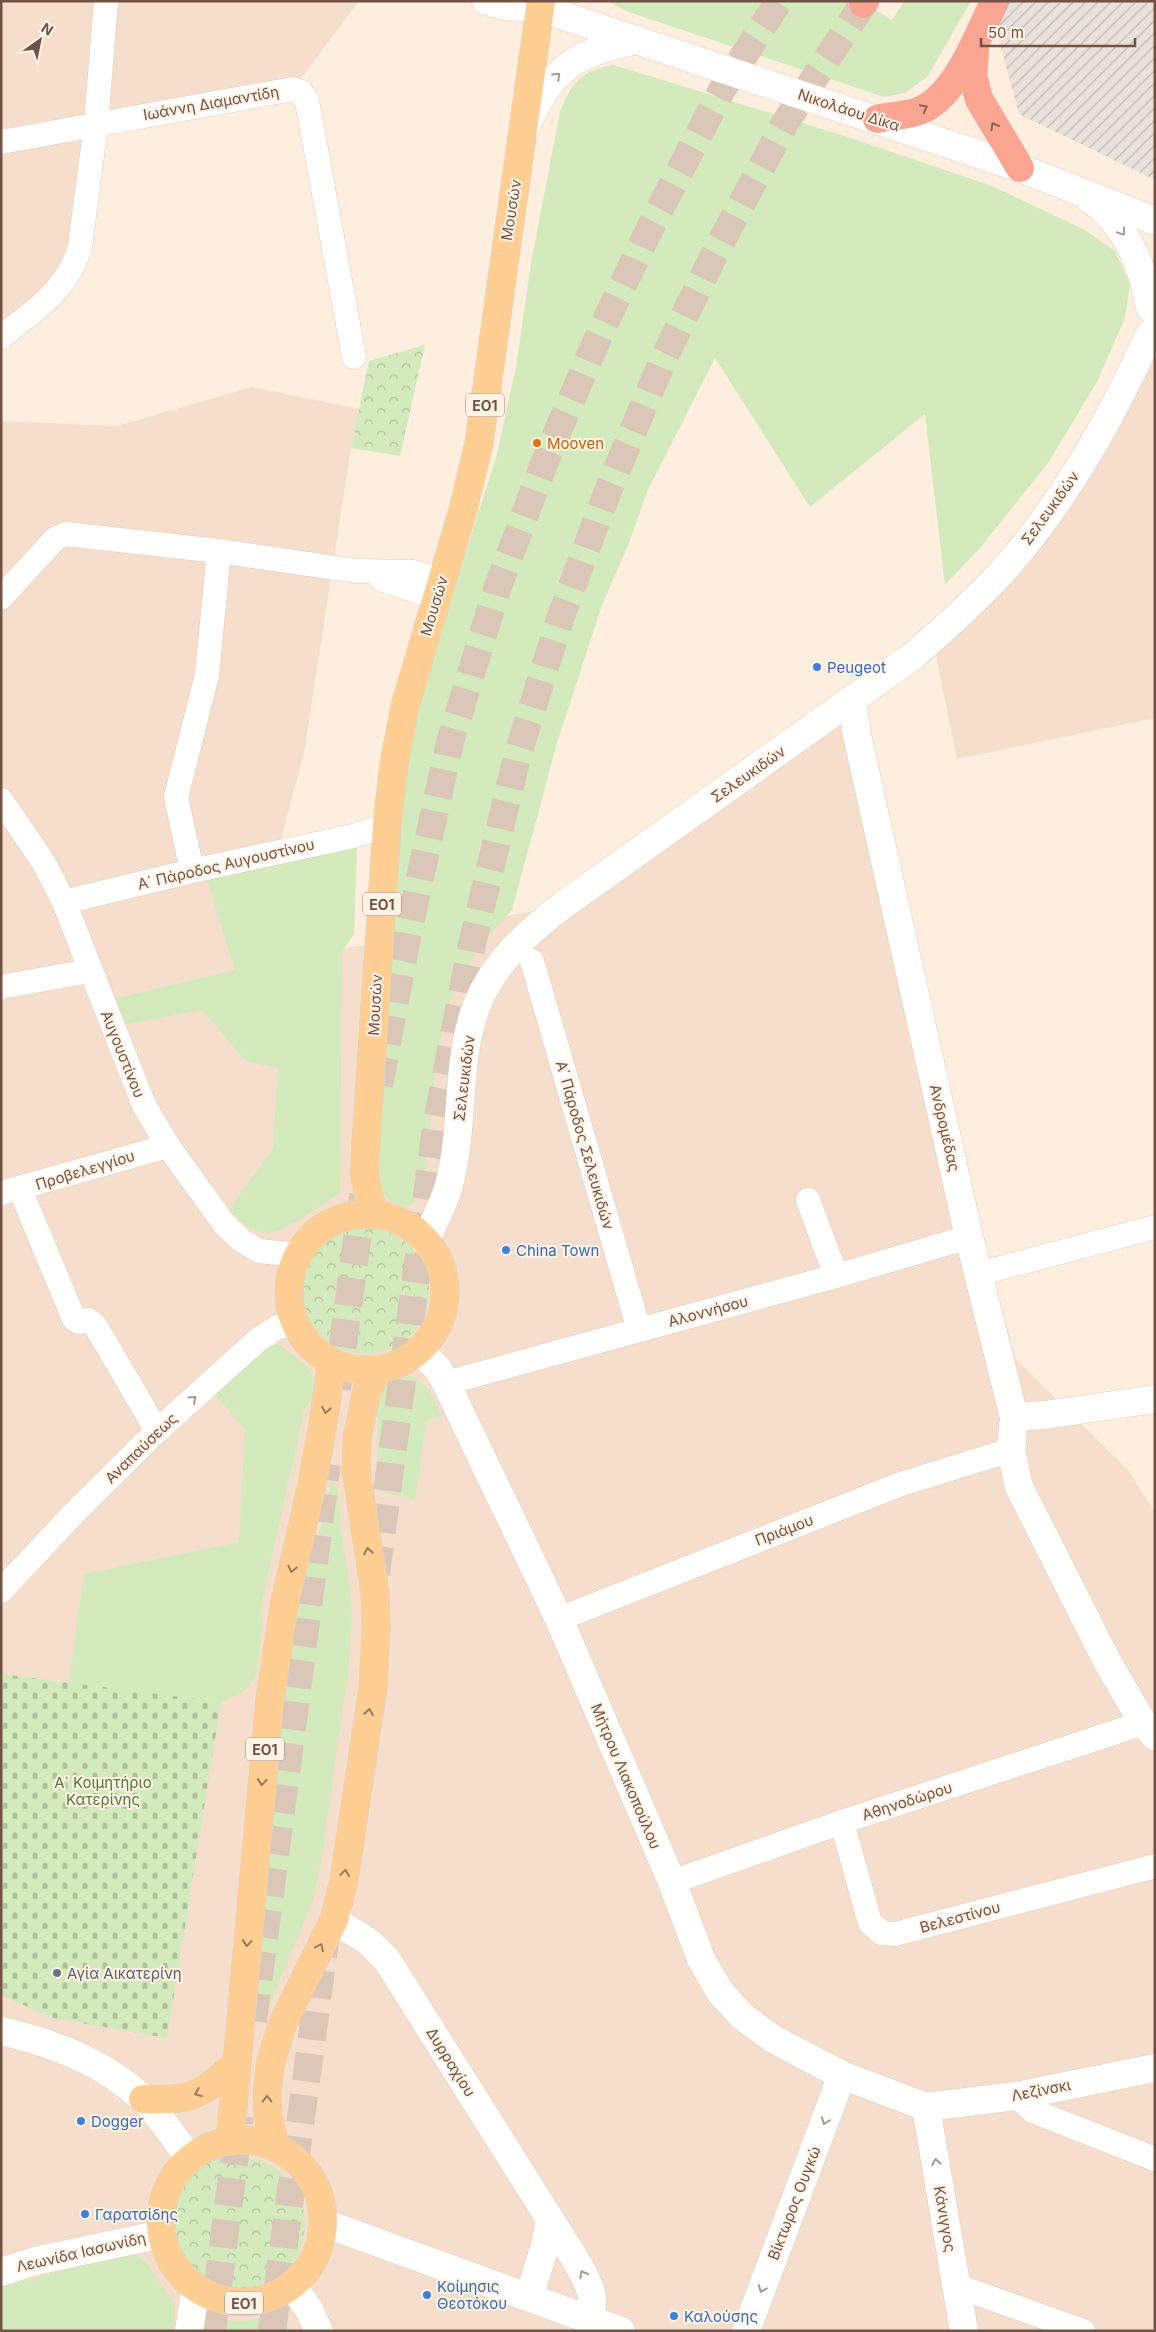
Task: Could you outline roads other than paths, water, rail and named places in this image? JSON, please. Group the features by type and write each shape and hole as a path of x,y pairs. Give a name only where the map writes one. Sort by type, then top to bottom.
{"highway":[{"path":"877,119 918,112 937,101 958,74 995,1"},
{"path":"975,39 973,76 979,99 1020,168"}],"main road":[{"name":"Μουσών","path":"373,1214 364,1173 387,825 394,764 405,706 440,589 479,443 508,226 523,132 536,4"},
{"path":"373,1214 392,1219 410,1228 425,1241 441,1267 445,1297 437,1326 419,1350 400,1363 379,1369 347,1368 332,1362 311,1346 296,1324 290,1307 289,1289 291,1271 298,1254 308,1240 330,1224 355,1215 373,1214"},
{"name":"ΕΟ1","path":"230,2141 270,1698 285,1601 320,1443 330,1386 332,1362"},
{"path":"275,2147 268,2115 267,2091 271,2061 283,2023 334,1920 344,1880 373,1688 376,1592 356,1469 356,1438 366,1390 379,1369"},
{"path":"143,2099 172,2100 186,2098 206,2090 236,2064"},
{"name":"ΕΟ1","path":"230,2141 260,2142 275,2147 295,2160 311,2178 321,2199 324,2222 320,2247 309,2269 292,2286 270,2298 244,2303 219,2300 196,2288 180,2274 168,2255 162,2234 161,2213 166,2192 176,2174 190,2159 208,2147 230,2141"}],"street":[{"path":"1,337 44,303 61,286 73,267 80,247 96,124 106,1"},
{"name":"Νικολάου Δίκα","path":"486,1 505,6 536,4 636,40 1020,168 1155,221"},
{"path":"523,132 536,104 557,75 587,54 602,48 636,40"},
{"name":"Ιωάννη Διαμαντίδη","path":"1,142 292,89 301,92 307,101 354,357"},
{"path":"1073,188 1098,205 1118,226 1134,252 1145,279 1152,315"},
{"name":"Σελευκιδών","path":"425,1241 450,1183 468,1037 477,1005 488,983 504,959 531,930 563,905 852,700 920,650 960,615 1002,571 1057,502 1088,455 1114,410 1152,315"},
{"path":"1,598 55,539 65,534 219,551 356,570 440,589"},
{"path":"192,870 176,796 207,676 219,551"},
{"name":"Ανδρομέδας","path":"852,700 857,735 969,1237 1014,1417"},
{"name":"Αυγουστίνου","path":"1,800 44,863 64,902 89,971 144,1104 168,1146 225,1225 242,1241 259,1251 298,1254"},
{"name":"Α΄ Πάροδος Αυγουστίνου","path":"64,902 192,870 353,836 387,825"},
{"name":"Α΄ Πάροδος Σελευκιδών","path":"532,961 639,1330"},
{"path":"1,987 89,971"},
{"name":"Προβελεγγίου","path":"11,1191 168,1146"},
{"path":"11,1191 74,1319 79,1322 88,1320 95,1325 157,1431"},
{"path":"808,1200 836,1276"},
{"path":"978,1274 1155,1227"},
{"name":"Αλοννήσου","path":"446,1383 836,1276 969,1237"},
{"name":"Αναπαύσεως","path":"1,1591 75,1512 157,1431 259,1339 278,1328 296,1324"},
{"name":"Μήτρου Λιακοπούλου","path":"419,1350 438,1369 446,1383 559,1619 672,1882 701,1959 720,1992 743,2017 775,2040 842,2075 926,2107"},
{"path":"1149,1730 1108,1662 1019,1487 1012,1450 1014,1417 1045,1415 1155,1399"},
{"name":"Πριάμου","path":"559,1619 901,1484 1012,1450"},
{"name":"Αθηνοδώρου","path":"672,1882 842,1822 1149,1730"},
{"name":"Βελεστίνου","path":"842,1822 870,1923 882,1933 895,1934 1155,1866"},
{"name":"Δυρραχίου","path":"334,1920 369,1942 387,1960 575,2259 592,2290 594,2306 590,2320"},
{"path":"1,2031 76,2054 104,2069 143,2099 190,2159"},
{"name":"Λεζίνσκι","path":"926,2107 1016,2096 1155,2068"},
{"name":"Βίκτωρος Ουγκώ","path":"746,2331 842,2075"},
{"path":"1016,2096 1033,2111 1155,2159"},
{"name":"Κάνιγγος","path":"926,2107 964,2331"},
{"path":"529,2297 545,2246 550,2221"},
{"path":"324,2222 621,2331"},
{"name":"Λεωνίδα Ιασωνίδη","path":"1,2272 44,2259 162,2234"},
{"path":"292,2286 308,2308 319,2331"},
{"path":"957,2286 1083,2331"},
{"path":"189,2331 196,2288"}],"tunnel":[{"path":"379,1085 408,932 450,742 497,589 545,461 600,333 652,224 723,88 779,1"},
{"path":"376,1574 437,1121 472,944 517,757 561,616 609,488 662,362 714,255 785,123 863,4"},
{"path":"337,1389 365,1181"},
{"path":"253,2021 327,1464"},
{"path":"272,2331 325,1941"},
{"path":"212,2331 240,2116"}],"place":[{"name":"Mooven","path":"537,443"},
{"name":"Peugeot","path":"817,667"},
{"name":"China Town","path":"506,1250"},
{"name":"Αγία Αικατερίνη","path":"57,1973"},
{"name":"Dogger","path":"81,2121"},
{"name":"Γαρατσίδης","path":"85,2214"},
{"name":"Κοίμησις Θεοτόκου","path":"427,2295"},
{"name":"Καλούσης","path":"674,2316"}],"park label":[{"name":"Α΄ Κοιμητήριο Κατερίνης","path":"103,1790"}]}
